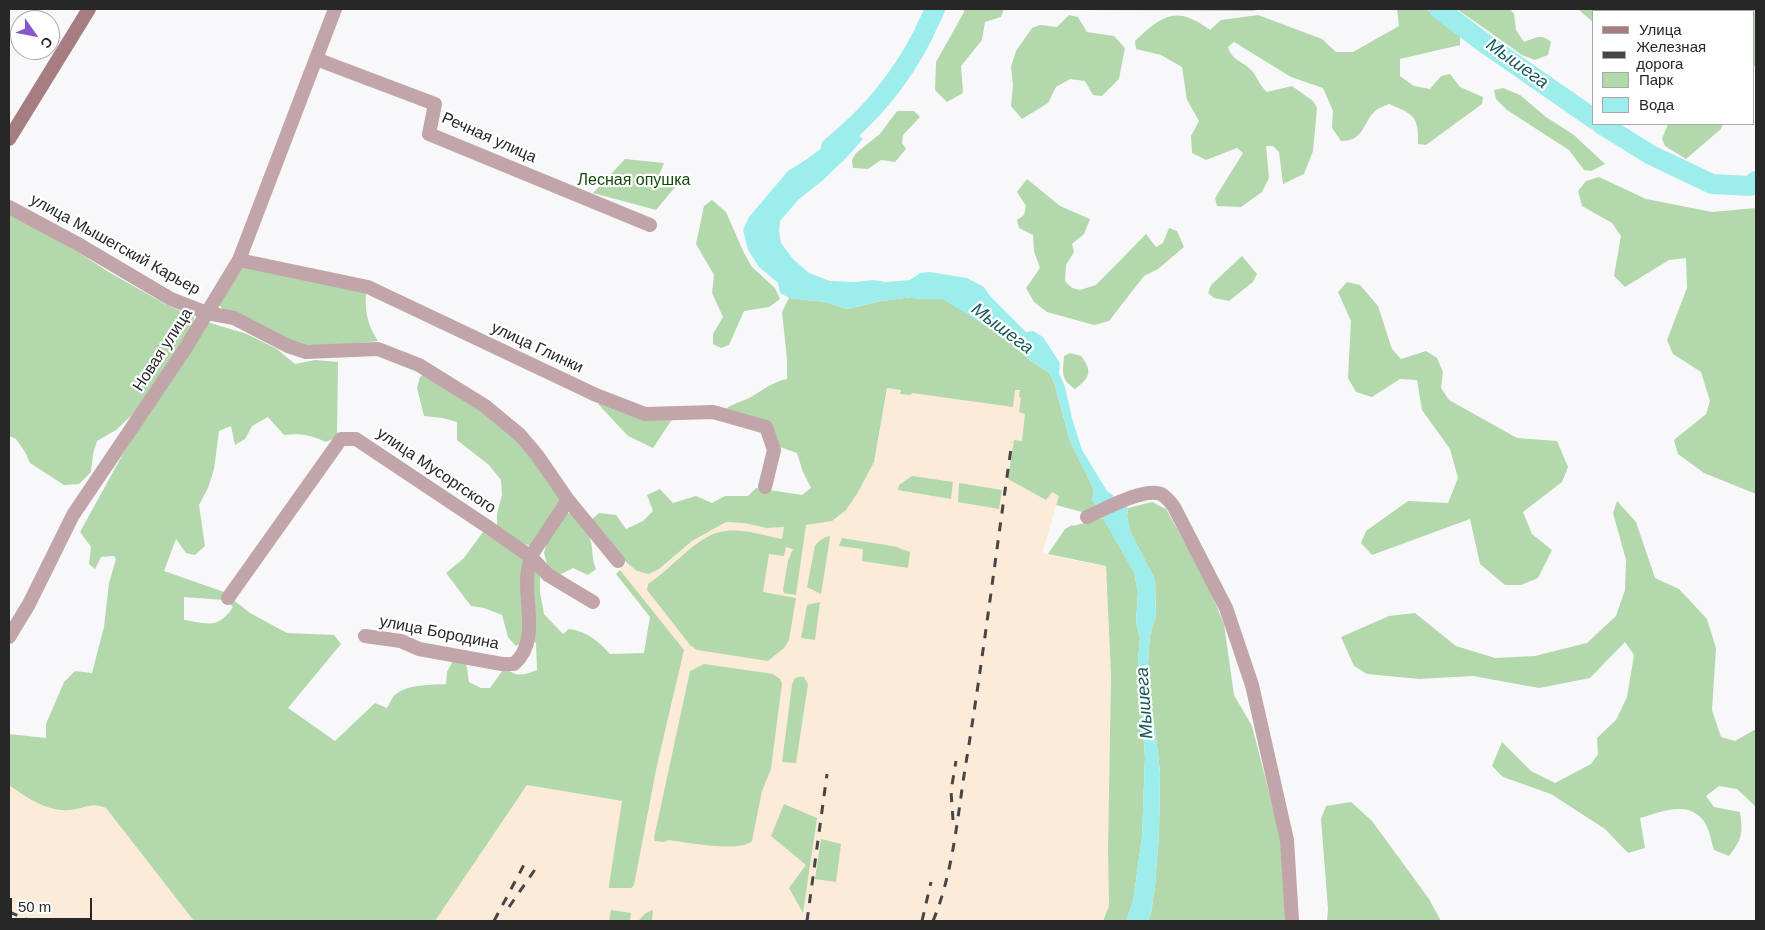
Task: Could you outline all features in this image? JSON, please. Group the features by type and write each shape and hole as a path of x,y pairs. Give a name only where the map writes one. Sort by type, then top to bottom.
{"main road":[{"path":"9,137 89,9"}],"street":[{"name":"Новая улица","path":"9,637 29,604 73,515 158,390 238,260 336,9"},
{"name":"Речная улица","path":"316,59 435,104 429,134 650,225"},
{"name":"улица Мышегский Карьер","path":"9,207 78,244 171,299 207,313 234,318 288,346 306,352 378,348 419,365 485,406 520,435 537,455 568,500 618,561"},
{"name":"улица Глинки","path":"238,260 368,287 596,395 644,414 713,412 766,427 774,450 765,487"},
{"name":"улица Мусоргского","path":"228,598 341,439 356,439 488,526 531,557 548,574 593,602"},
{"path":"1087,517 1146,493 1160,493 1168,499 1174,508 1226,608 1252,685 1287,840 1292,921"},
{"path":"531,557 568,500"},
{"name":"улица Бородина","path":"365,636 401,641 420,649 502,664 514,664 522,657 527,646 529,630 526,577 531,557"}],"shaded area":[{"path":"893,356 1022,389 1032,401 1034,481 1059,496 1042,553 1106,566 1111,676 1109,906 1103,921 435,921 527,785 620,801 650,617 616,574 627,563 637,571 659,569 692,541 726,522 744,523 766,528 797,526 832,521 846,510 874,462"},
{"path":"9,734 17,735 42,779 106,808 194,921 9,921"}],"green space":[{"path":"964,9 1004,9 1001,17 985,22 982,40 961,66 963,93 947,102 935,90 936,62"},
{"path":"1077,9 1260,9 1253,11"},
{"path":"1397,9 1425,9 1460,28 1460,45 1400,59 1400,76 1414,86 1430,89 1441,76 1450,74 1460,87 1483,97 1482,104 1426,145 1418,144 1417,127 1413,117 1389,104 1375,111 1358,135 1349,140 1341,141 1332,128 1333,111 1323,88 1291,77 1234,42 1228,47 1230,52 1253,72 1267,92 1292,86 1313,101 1317,108 1313,151 1304,174 1283,184 1279,152 1273,146 1266,146 1269,178 1262,192 1241,207 1217,206 1215,198 1243,153 1237,148 1206,160 1192,153 1191,136 1199,121 1187,100 1182,67 1161,55 1136,49 1135,41 1154,25 1170,16 1188,18 1210,30 1221,20 1258,15 1322,39 1336,52 1353,52 1399,26"},
{"path":"1457,9 1510,9 1514,14 1516,30 1524,42 1541,37 1551,42 1548,55 1535,60 1522,55"},
{"path":"1578,9 1723,9 1592,10 1592,21"},
{"path":"1756,9 1755,66 1755,10 1745,10"},
{"path":"1069,15 1078,17 1087,32 1114,36 1125,48 1119,79 1102,96 1093,95 1085,81 1070,79 1056,87 1048,103 1022,119 1011,106 1013,85 1011,67 1016,51 1032,28 1040,25 1057,27"},
{"path":"1503,88 1520,95 1546,117 1574,135 1605,164 1591,171 1584,170 1569,150 1507,110 1496,99 1494,90"},
{"path":"897,111 914,111 920,117 903,135 902,143 906,149 895,162 881,160 868,169 853,168 852,160 856,153 880,134"},
{"path":"1668,125 1723,125 1721,129 1686,159 1665,146 1662,139"},
{"name":"Лесная опушка","path":"625,159 664,163 654,188 676,186 656,210 593,193"},
{"path":"1599,177 1646,199 1712,212 1756,208 1756,494 1704,473 1678,454 1674,440 1706,414 1710,401 1701,372 1673,354 1667,340 1687,288 1686,258 1669,260 1625,287 1614,276 1621,236 1612,223 1582,206 1578,191 1586,181"},
{"path":"1027,179 1060,206 1090,219 1084,234 1072,244 1074,252 1066,265 1065,281 1072,288 1080,290 1096,285 1146,234 1156,247 1163,243 1169,228 1177,231 1184,247 1158,269 1144,276 1109,321 1094,325 1047,312 1034,302 1026,288 1040,268 1034,251 1033,235 1019,228 1017,220 1024,215 1026,206 1017,192"},
{"path":"712,200 726,212 752,267 775,288 780,299 769,307 744,311 729,345 721,348 713,344 713,334 723,317 712,293 714,275 696,244 704,206"},
{"path":"9,214 78,252 165,304 194,317 193,326 133,414 116,430 97,441 91,472 79,484 64,485 30,463 16,439 9,436"},
{"path":"1242,256 1257,274 1253,282 1229,301 1214,298 1208,293 1211,285"},
{"path":"242,266 366,292 368,318 371,329 378,341 334,346 307,345 287,340 224,310 219,305"},
{"path":"1347,282 1360,285 1378,306 1392,349 1401,359 1426,351 1437,358 1443,372 1441,388 1449,400 1517,438 1557,441 1568,467 1562,482 1523,512 1532,534 1552,550 1538,578 1521,585 1505,585 1480,564 1470,519 1372,555 1361,543 1366,531 1408,501 1448,503 1458,478 1450,449 1422,410 1417,380 1400,379 1372,397 1356,392 1348,378 1351,321 1338,292"},
{"path":"945,289 958,293 979,317 999,330 1027,358 1049,373 1054,382 1070,441 1094,490 1092,500 1097,507 1082,512 1056,505 1059,496 1052,492 1046,500 1008,479 1014,440 1022,441 1025,414 1019,412 1020,390 1015,390 1013,407 912,393 911,395 900,394 901,390 887,388 874,462 857,494 846,510 832,521 806,525 796,595 784,593 783,590 788,561 793,549 786,547 784,556 769,554 763,592 796,598 789,640 784,648 768,661 697,650 690,645 647,590 648,584 692,547 711,535 736,530 782,539 784,527 766,528 744,523 726,522 692,541 659,569 648,574 637,571 627,563 591,520 599,513 616,515 626,529 643,521 653,511 647,495 660,489 673,503 696,496 712,503 725,496 748,496 756,488 802,495 811,488 797,453 777,446 772,429 722,412 772,384 787,379 782,312 789,298 825,302 847,309 881,301 936,294"},
{"path":"207,322 247,334 277,349 295,364 315,360 338,362 337,437 326,442 305,435 284,435 268,417 252,426 245,439 235,445 231,426 219,431 214,469 208,488 199,505 205,546 195,555 186,553 176,539 164,571 227,593 224,600 184,597 184,620 206,623 217,622 228,614 233,607 226,600 231,598 250,613 287,633 334,635 341,644 288,708 335,741 375,703 387,708 395,695 407,688 446,684 447,672 454,659 466,661 469,682 481,688 490,688 505,667 516,674 537,670 536,643 528,639 516,646 508,637 502,615 484,608 471,606 446,573 464,558 483,532 515,553 540,574 540,592 544,614 563,634 569,629 582,632 596,641 610,654 644,653 650,617 616,574 620,570 684,650 657,765 634,885 631,888 609,888 622,801 527,785 435,921 194,921 106,808 96,805 69,810 53,809 37,803 9,785 9,734 46,738 46,724 64,682 75,671 92,673 104,627 109,583 116,559 114,556 101,557 95,569 89,564 91,547 80,532 124,452"},
{"path":"1070,353 1081,356 1088,370 1087,378 1075,389 1067,382 1064,375 1064,356"},
{"path":"424,374 459,395 519,440 562,499 530,546 513,539 497,526 497,514 502,495 501,480 489,465 457,440 457,422 424,416 417,388 420,377"},
{"path":"604,401 680,416 671,421 653,448 628,436 598,404"},
{"path":"912,476 953,482 951,499 898,490 899,485"},
{"path":"959,483 1002,490 999,509 958,502"},
{"path":"1617,501 1636,522 1655,578 1679,589 1707,619 1716,648 1712,710 1721,737 1735,741 1756,729 1756,807 1737,789 1719,786 1706,796 1714,807 1740,812 1740,836 1737,845 1729,856 1714,850 1705,823 1697,814 1681,809 1673,809 1640,818 1645,848 1628,853 1605,829 1551,794 1503,777 1492,766 1502,742 1531,771 1555,783 1591,764 1598,754 1597,738 1616,720 1627,697 1634,655 1625,642 1590,678 1539,688 1473,676 1419,679 1367,674 1354,666 1341,637 1389,616 1415,613 1456,646 1495,658 1535,656 1587,643 1616,616 1625,590 1626,560 1613,513"},
{"path":"1152,502 1166,509 1207,583 1224,624 1234,695 1252,726 1281,839 1286,921 1148,921 1155,886 1159,833 1160,772 1150,704 1148,662 1150,635 1156,616 1155,580 1131,533 1127,517 1128,508"},
{"path":"566,513 574,514 590,538 596,569 588,575 573,568 559,575 548,568 544,553 547,542"},
{"path":"1103,518 1134,572 1138,592 1136,622 1140,638 1138,661 1145,757 1142,837 1133,902 1126,921 1103,921 1109,906 1111,676 1106,566 1048,554 1065,529 1072,525"},
{"path":"830,536 821,594 807,587 815,546 821,540"},
{"path":"842,538 898,547 910,552 908,568 862,561 863,549 839,546"},
{"path":"820,602 815,640 801,638 807,605"},
{"path":"704,664 773,674 782,683 771,769 762,791 752,841 746,844 712,846 668,840 665,842 655,841 654,838 690,671"},
{"path":"804,677 808,684 796,763 782,762 792,685 794,679"},
{"path":"1351,802 1372,821 1429,899 1441,921 1327,921 1328,909 1321,819 1326,806"},
{"path":"784,804 817,818 803,913 789,888 806,865 771,836"},
{"path":"821,839 841,844 836,882 815,879"},
{"path":"611,910 631,913 630,921 609,921"},
{"path":"653,910 652,921 638,921 646,913"}],"water":[{"path":"849,128 863,139 822,181 798,200 780,221 781,243 793,259 809,273 830,281 855,282 874,280 885,282 910,280 920,273 930,272 967,278 984,287 990,296 1026,332 1033,331 1043,337 1060,363 1059,373 1065,387 1082,450 1107,491 1113,495 1114,499 1128,508 1127,517 1131,533 1155,580 1156,616 1150,635 1148,662 1150,704 1160,773 1159,833 1155,886 1148,921 1126,921 1133,902 1142,837 1145,757 1138,661 1140,638 1136,622 1138,592 1134,572 1092,500 1094,490 1070,441 1054,382 1049,373 1027,358 999,330 983,324 978,316 972,316 963,310 960,296 954,290 945,289 936,294 881,301 847,309 825,302 789,298 780,293 778,283 759,267 748,250 743,230 749,217 788,171"}],"waterway":[{"name":"Мышега","path":"831,147 859,123 884,96 915,50 935,9"},
{"name":"Мышега","path":"1439,9 1592,118"},
{"name":"Мышега","path":"1603,125 1651,155 1712,184 1750,186 1756,181"},
{"name":"Мышега","path":"917,289 945,289 984,313"}],"railway":[{"path":"933,921 940,903 954,846 1012,442"},
{"path":"953,820 951,791 956,761"},
{"path":"807,921 827,774"},
{"path":"494,921 526,861"},
{"path":"509,907 536,868"},
{"path":"922,921 931,882"},
{"path":"9,912 31,921"}]}
